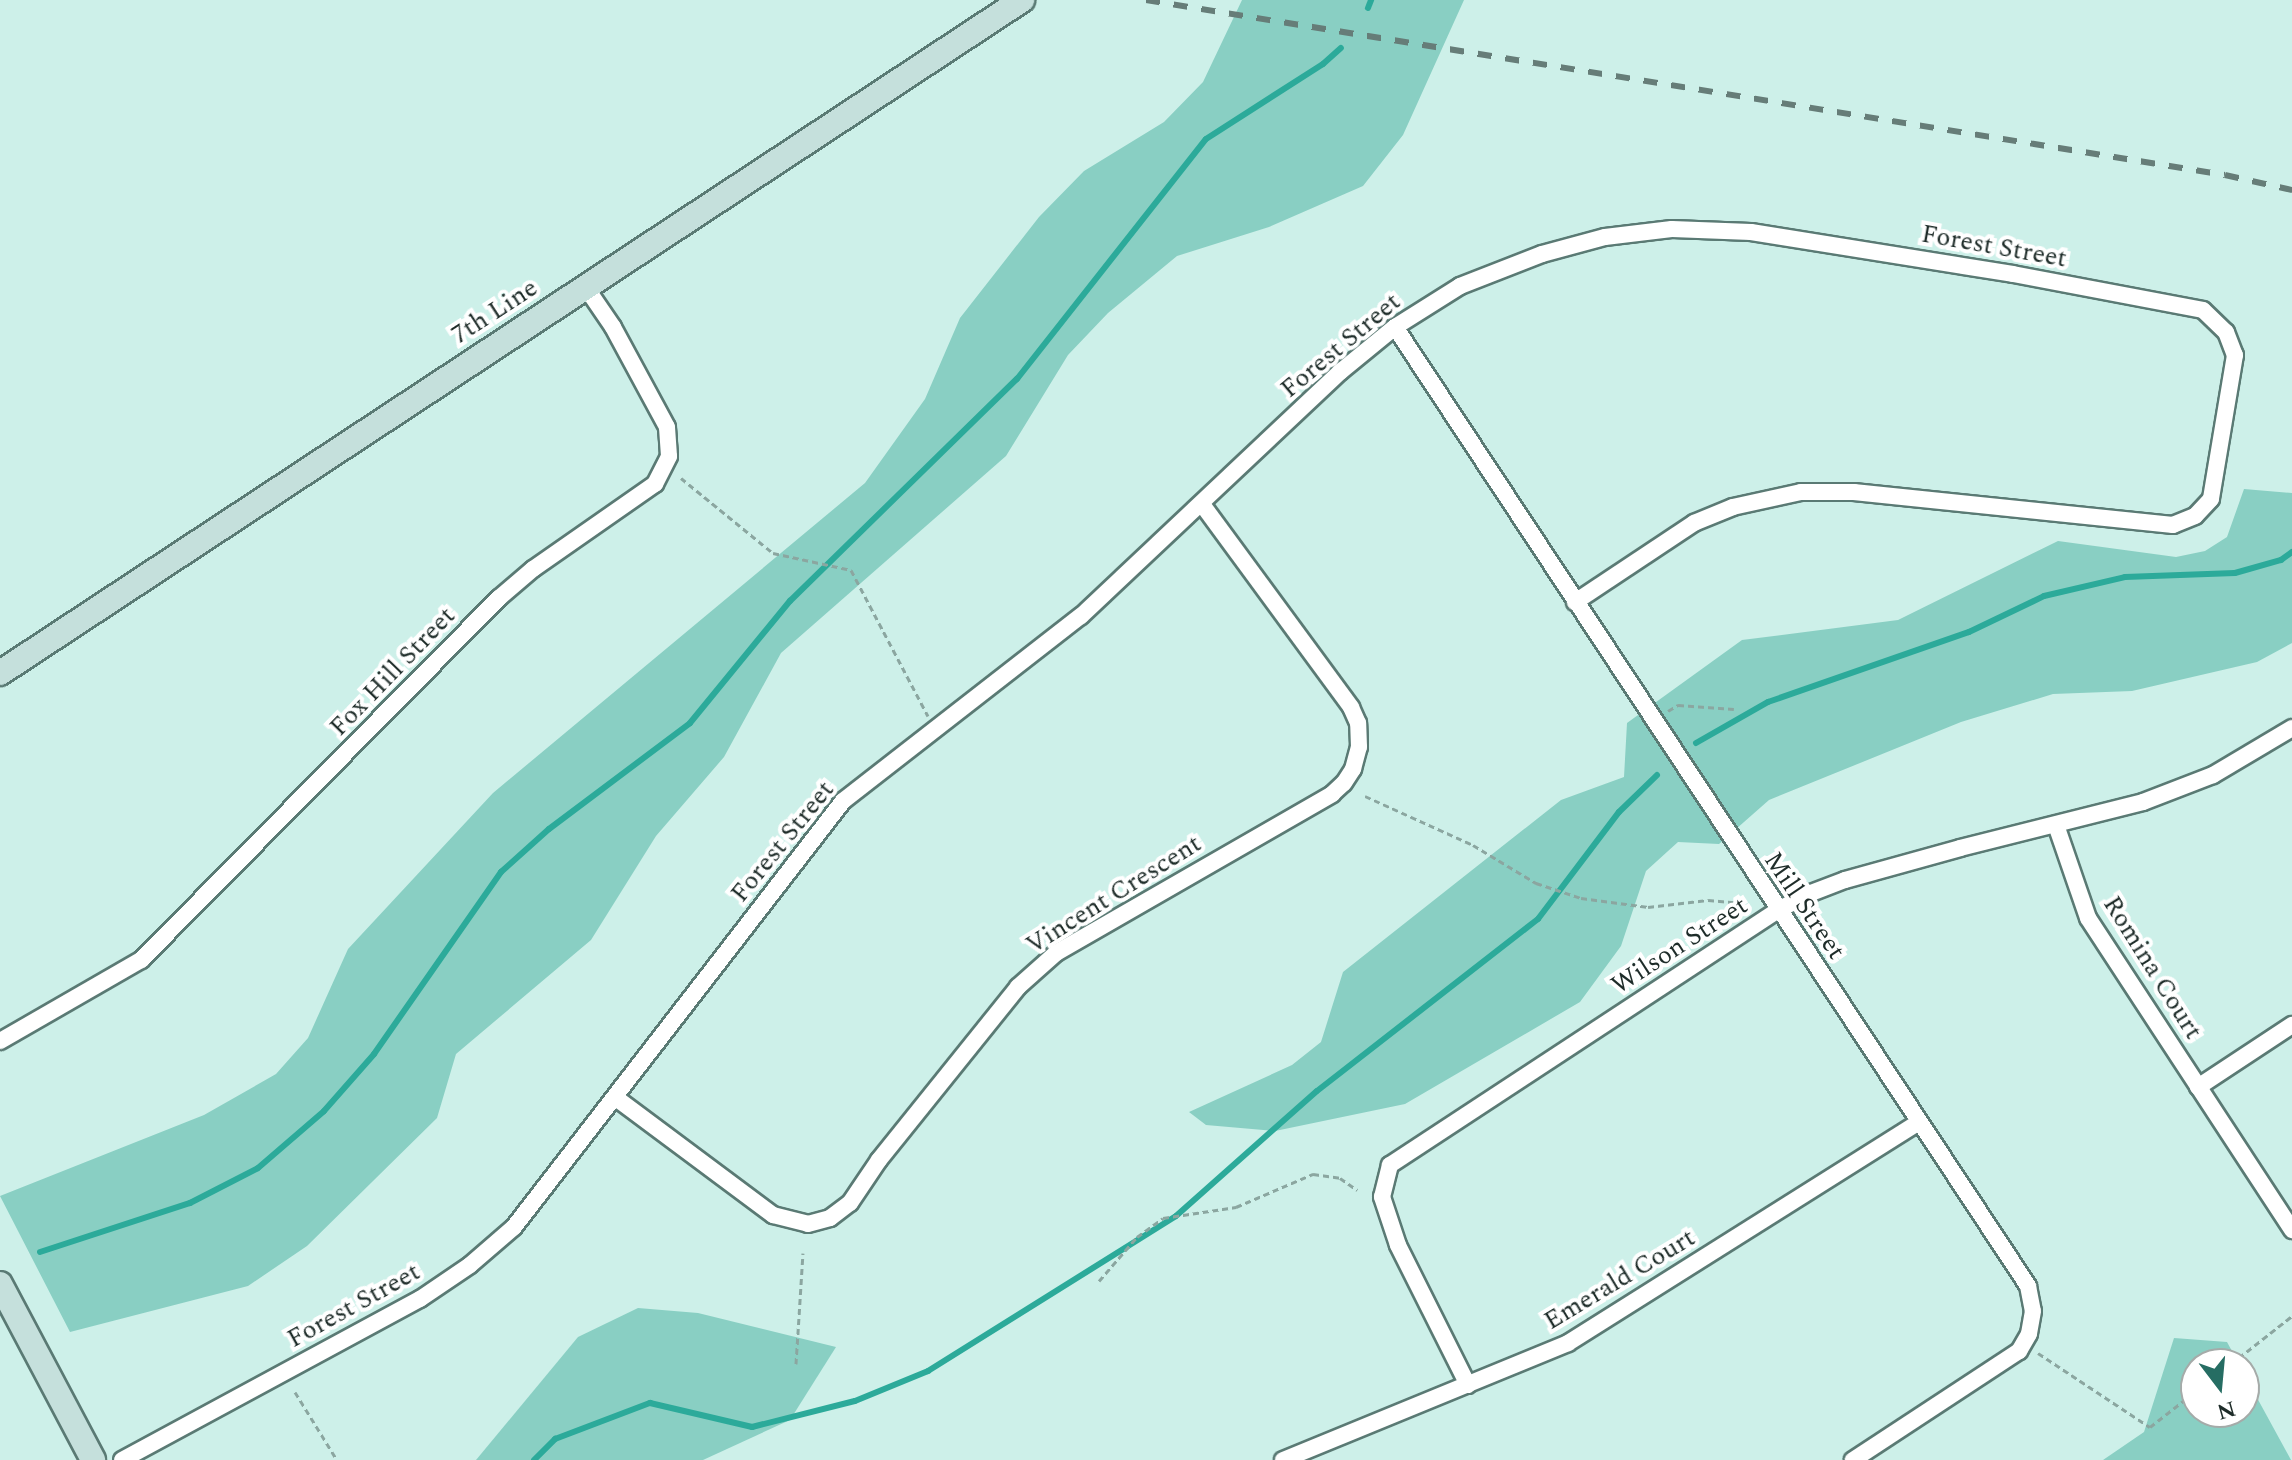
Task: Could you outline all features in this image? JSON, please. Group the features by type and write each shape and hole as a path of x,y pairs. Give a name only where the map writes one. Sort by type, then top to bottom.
{"street":[{"name":"7th Line","path":"0,673 1022,0"},
{"name":"Forest Street","path":"122,1460 420,1299 470,1265 514,1227 843,801 934,727 1081,616 1340,372 1395,327 1460,286 1542,254 1605,237 1672,229 1751,232 2013,274 2203,310 2226,332 2235,355 2211,499 2195,516 2173,525 1854,492 1801,492 1733,507 1694,523 1575,602"},
{"name":"Fox Hill Street","path":"0,1041 141,960 499,598 533,569 655,484 669,456 667,427 613,327 585,286"},
{"name":"Mill Street","path":"1395,327 2028,1286 2033,1311 2029,1334 2019,1351 1853,1460"},
{"name":"Vincent Crescent","path":"616,1098 773,1215 796,1223 830,1218 850,1203 1018,987 1056,953 1338,790 1357,759 1360,739 1353,711 1202,504"},
{"name":"Wilson Street","path":"1468,1385 1398,1245 1382,1197 1390,1165 1778,910 1845,880 2171,793 2213,775 2292,728"},
{"name":"Romina Court","path":"2056,825 2088,918 2292,1230"},
{"path":"2198,1087 2292,1025"},
{"name":"Emerald Court","path":"1283,1460 1568,1343 1918,1123"},
{"path":"0,1284 93,1460"}],"path":[{"path":"681,478 773,553 851,570 869,610 934,727"},
{"path":"1654,719 1678,705 1734,709"},
{"path":"1365,796 1473,845 1536,883 1581,898 1648,907 1708,900 1746,903"},
{"path":"1099,1281 1137,1237 1163,1218 1236,1207 1313,1174 1340,1178 1357,1190"},
{"path":"796,1364 803,1253"},
{"path":"2251,1348 2292,1316"},
{"path":"2036,1351 2150,1427 2180,1404"},
{"path":"295,1392 337,1460"}],"green space":[{"path":"1242,0 1464,0 1403,135 1363,186 1269,227 1177,256 1108,313 1068,355 1006,456 781,653 724,757 656,836 591,940 456,1054 437,1118 307,1246 248,1286 70,1332 0,1196 204,1115 276,1074 308,1038 348,949 493,793 865,483 925,399 960,318 1039,217 1084,171 1164,122 1203,82"},
{"path":"2244,489 2292,493 2292,643 2257,662 2132,691 2053,694 1961,722 1769,800 1719,844 1678,842 1646,871 1621,946 1580,1002 1405,1104 1275,1131 1206,1125 1189,1112 1292,1065 1321,1042 1343,972 1561,800 1624,777 1627,723 1742,640 1898,620 2058,541 2176,557 2205,551 2227,537"},
{"path":"638,1308 698,1313 836,1347 790,1420 703,1460 476,1460 578,1337"},
{"path":"2174,1338 2227,1342 2230,1348 2180,1348 2180,1428 2260,1428 2260,1403 2291,1460 2103,1460 2144,1432"}],"waterway":[{"path":"1368,8 1371,0"},
{"path":"40,1252 190,1203 258,1168 324,1111 374,1054 501,872 549,829 690,723 790,601 1017,379 1206,139 1323,64 1341,48"},
{"path":"1696,743 1768,702 1969,632 2044,596 2125,577 2235,573 2281,560 2292,552"},
{"path":"534,1460 555,1439 650,1403 752,1427 855,1401 928,1371 1176,1216 1317,1091 1538,919 1619,812 1657,775"}],"railway":[{"path":"1146,0 2225,175 2292,190"}]}
